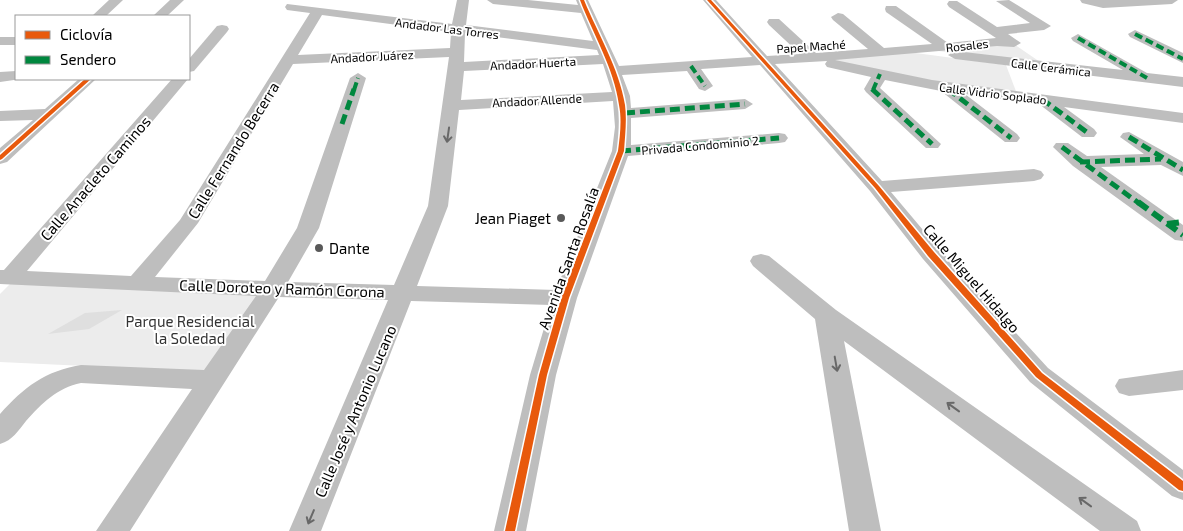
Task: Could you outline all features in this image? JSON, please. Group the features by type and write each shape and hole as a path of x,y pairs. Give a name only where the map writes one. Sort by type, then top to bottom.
{"street":[{"path":"99,15 117,0"},
{"path":"160,15 178,0"},
{"name":"Calle José y Antonio Lucano","path":"305,531 438,206 452,105 458,29 463,0"},
{"path":"493,0 584,5"},
{"name":"Calle Miguel Hidalgo","path":"709,0 766,60 877,186 937,261 1039,375 1183,487"},
{"path":"1086,0 1103,4 1172,0"},
{"path":"995,31 1044,26 1002,2"},
{"path":"953,4 1054,68"},
{"name":"Avenida Santa Rosalía","path":"510,531 543,375 565,298 621,151 623,104 609,59 584,5"},
{"name":"Andador Las Torres","path":"291,8 318,11 386,29 458,29 609,59"},
{"path":"891,9 944,47"},
{"name":"Calle Fernando Becerra","path":"137,283 188,223 318,11"},
{"path":"838,17 881,53"},
{"path":"774,22 808,58"},
{"path":"190,67 222,29"},
{"path":"376,56 386,29"},
{"path":"1135,34 1183,59"},
{"path":"1078,38 1147,78"},
{"path":"0,42 15,41"},
{"name":"Rosales","path":"920,50 997,42 1014,43"},
{"name":"Papel Maché","path":"609,59 691,66 920,50"},
{"name":"Calle Cerámica","path":"920,50 1054,68 1183,82"},
{"name":"Andador Juárez","path":"288,60 376,56 456,60"},
{"name":"Calle Vidrio Soplado","path":"808,58 946,87 1183,118"},
{"name":"Andador Huerta","path":"456,60 609,59"},
{"path":"691,66 705,86"},
{"path":"880,74 872,88 932,144"},
{"path":"0,77 15,76"},
{"path":"112,531 210,380 272,289 308,228 358,78"},
{"path":"0,158 87,80"},
{"name":"Calle Anacleto Caminos","path":"5,277 179,80"},
{"path":"946,87 1011,138"},
{"path":"1042,99 1088,133"},
{"name":"Andador Allende","path":"452,105 745,104"},
{"path":"0,116 48,114"},
{"path":"1128,137 1161,159 1183,170"},
{"name":"Privada Condominio 2","path":"621,151 779,138"},
{"path":"1062,147 1080,162 1178,227"},
{"path":"1080,162 1161,159"},
{"path":"877,186 1034,175"},
{"path":"761,262 827,316 1125,531"},
{"name":"Calle Doroteo y Ramón Corona","path":"5,277 272,289 565,298"},
{"path":"827,316 865,531"},
{"path":"0,433 37,391 57,379 69,375 210,380"},
{"path":"1129,386 1183,380"}],"green space":[{"path":"1014,44 1043,64 930,50"},
{"path":"908,52 1006,65 1017,94 938,84 824,59"},
{"name":"Parque Residencial la Soledad","path":"12,282 263,292 213,372 0,362 0,294"}],"building":[{"path":"122,310 89,329 48,334 85,313"}],"marked path":[{"path":"1135,34 1183,59"},
{"path":"1078,38 1147,78"},
{"path":"691,66 705,86"},
{"path":"880,74 872,89 932,144"},
{"path":"342,124 358,78"},
{"path":"946,87 1011,138"},
{"path":"1042,99 1088,133"},
{"path":"625,113 745,104"},
{"path":"1129,137 1183,170"},
{"path":"621,151 779,138"},
{"path":"1062,147 1183,235"},
{"path":"1080,162 1161,159"},
{"path":"1167,224 1183,222"}],"cycle path":[{"path":"510,531 543,375 565,298 621,151 623,127 619,88 614,72 582,0"},
{"path":"709,0 877,187 931,254 1039,375 1183,487"},
{"path":"0,158 87,80"}],"place":[{"name":"Jean Piaget","path":"561,218"},
{"name":"Dante","path":"319,248"}]}
